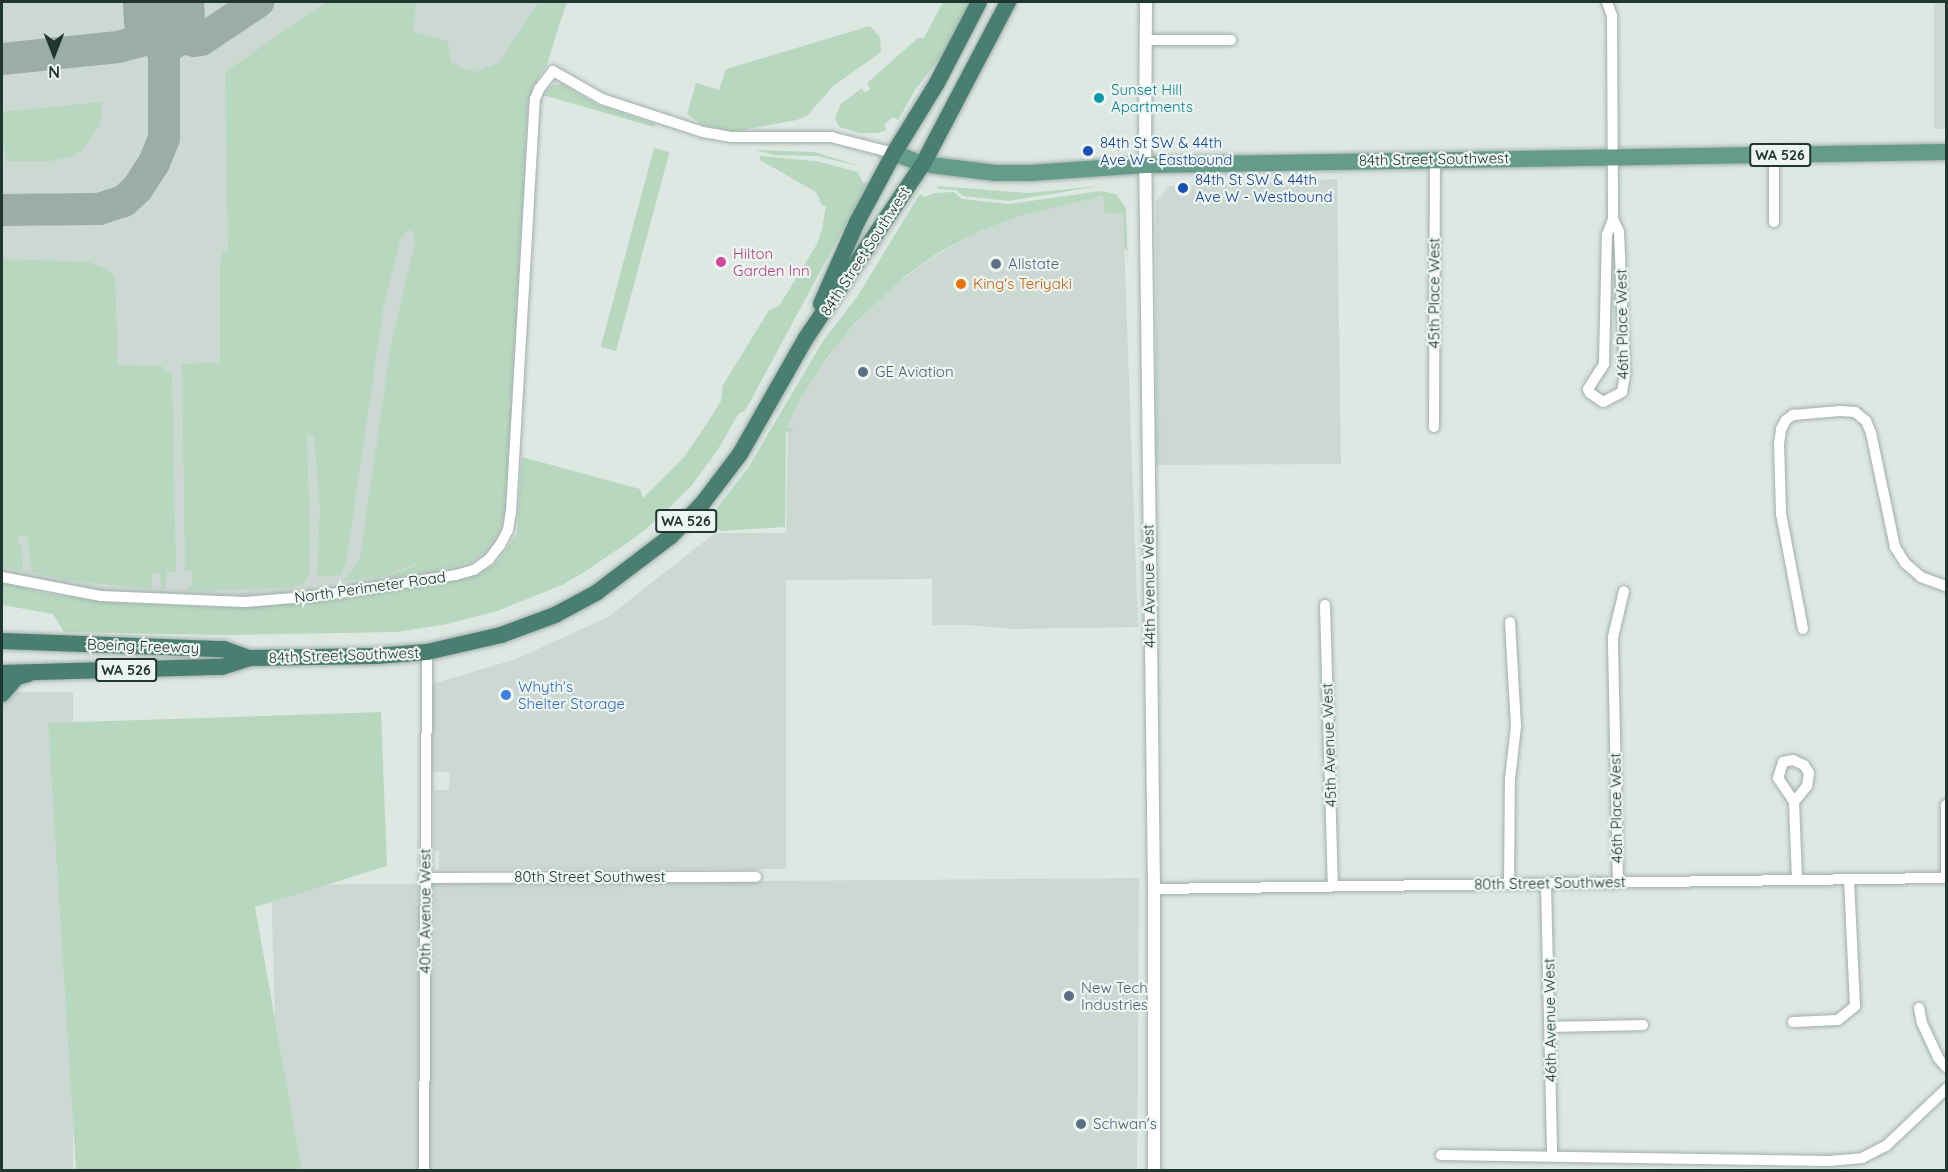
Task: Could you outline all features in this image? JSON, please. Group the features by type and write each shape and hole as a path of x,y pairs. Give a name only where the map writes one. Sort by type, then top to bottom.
{"highway":[{"path":"894,153 937,82 979,2"},
{"path":"923,164 1008,2"},
{"name":"84th Street Southwest","path":"807,338 857,222 894,153"},
{"name":"84th Street Southwest","path":"249,658 376,656 427,652 501,635 555,615 596,593 671,536 702,504 740,454 807,338 923,164"},
{"name":"Boeing Freeway","path":"2,641 224,649 249,658"},
{"name":"Boeing Freeway","path":"2,673 222,667 249,658"},
{"path":"2,694 17,677 38,672"}],"main road":[{"name":"84th Street Southwest","path":"894,153 923,164 1018,173 1145,165 1947,152"}],"street":[{"name":"44th Avenue West","path":"1146,2 1145,165 1154,889 1154,1170"},
{"name":"46th Place West","path":"1607,2 1612,16 1613,219 1607,235 1604,364 1588,389 1603,402 1622,392 1625,374 1619,232 1613,219"},
{"path":"1146,40 1231,40"},
{"name":"84th Street Southwest","path":"553,71 602,99 703,132 731,137 831,137 894,153"},
{"name":"North Perimeter Road","path":"2,577 100,596 245,602 318,596 456,575 474,570 489,559 504,538 511,512 535,99 539,89 553,71"},
{"path":"1774,155 1774,222"},
{"name":"45th Place West","path":"1434,159 1434,427"},
{"path":"1803,629 1781,514 1779,444 1781,429 1786,420 1793,415 1855,412 1866,421 1871,433 1895,547 1905,563 1921,577 1947,586"},
{"name":"46th Place West","path":"1618,882 1613,637 1624,591"},
{"name":"45th Avenue West","path":"1325,605 1333,886"},
{"path":"1509,884 1510,779 1516,726 1510,622"},
{"name":"40th Avenue West","path":"424,1170 427,652"},
{"path":"1794,802 1797,879"},
{"path":"1946,878 1947,805"},
{"name":"80th Street Southwest","path":"424,879 756,876"},
{"name":"80th Street Southwest","path":"1154,889 1946,878"},
{"path":"1793,1022 1838,1020 1855,1006 1849,879"},
{"name":"46th Avenue West","path":"1546,884 1551,1027 1552,1156"},
{"path":"1919,1008 1922,1023 1938,1058 1947,1067"},
{"path":"1551,1027 1644,1025"},
{"path":"1442,1155 1830,1161 1862,1158 1886,1146 1947,1089"}],"shaded area":[{"path":"2,2 568,2 528,106 516,441 508,530 474,570 245,602 101,596 2,577"},
{"path":"1934,2 1946,2 1946,129 1934,129"},
{"path":"1337,179 1341,464 1156,465 1156,202 1169,186"},
{"path":"1103,197 1123,213 1138,627 1011,629 970,625 932,625 932,579 786,580 786,869 439,869 439,851 434,851 434,790 449,790 450,772 432,772 432,684 516,659 608,617 715,533 786,533 788,425 806,389 840,341 885,291 940,253 993,222 1050,204"},
{"path":"2,692 73,692 73,1170 2,1170"},
{"path":"1139,878 1137,1170 302,1170 275,1018 271,885"}],"green space":[{"path":"327,2 416,2 413,32 448,41 450,61 475,72 499,63 539,2 566,2 547,65 531,88 527,107 511,396 507,404 511,408 504,518 495,539 483,553 471,561 443,570 384,578 415,566 414,564 382,577 343,581 360,559 391,344 415,243 413,231 407,230 401,238 384,304 346,563 341,575 317,577 320,507 314,437 307,432 310,548 309,574 304,584 289,588 187,591 186,587 192,586 192,571 185,571 182,364 220,362 220,262 223,252 228,251 225,72"},
{"path":"943,2 969,2 943,54 915,90 898,120 893,117 884,125 887,130 878,133 860,133 839,127 835,118 841,104 862,88 864,92 868,91 870,88 867,83 918,38 924,38"},
{"path":"870,26 880,37 881,52 832,87 808,115 797,120 731,132 701,124 687,114 696,83 719,90 726,69"},
{"path":"562,84 598,105 655,124 654,127 543,95 552,85"},
{"path":"102,102 100,125 81,151 70,157 51,161 6,161 2,135 2,112"},
{"path":"654,148 669,152 616,351 601,347"},
{"path":"755,150 814,152 863,167 817,156 774,155"},
{"path":"760,156 816,161 858,172 863,183 868,183 745,411 739,413 717,451 692,485 661,516 637,536 586,571 562,585 497,611 447,624 397,632 226,635 64,632 53,614 2,605 2,582 45,593 116,603 227,607 335,600 470,577 492,566 517,533 522,457 640,489 643,498 683,458 702,431 721,401 723,385 769,310 779,306 817,244 826,206 822,205 816,192 760,160"},
{"path":"937,186 1028,193 1100,186 1008,201 963,196 956,190 938,189"},
{"path":"1101,191 1116,194 1126,208 1128,270 1127,251 1124,248 1123,213 1105,213 1103,196 1019,216 977,232 938,253 904,277 856,322 827,358 801,398 787,427 795,431 786,432 785,527 721,531 705,524 748,468 823,341 857,297 921,194 925,197 934,193 954,192 962,199 1008,204"},
{"path":"2,259 89,262 106,269 115,276 118,365 162,366 164,371 172,372 176,572 167,572 165,587 168,589 161,589 160,573 152,573 152,589 66,580 32,572 27,535 17,537 22,550 23,569 20,571 2,566"},
{"path":"381,712 387,866 255,907 302,1170 76,1170 48,723"}],"taxiway":[{"path":"164,20 172,26 177,35 194,41 201,40 258,2"},
{"path":"2,59 118,47 137,42 152,34 164,20"},
{"path":"2,210 99,209 124,201 137,189 154,163 164,138 164,20"}],"runway":[{"path":"163,2 164,20"}],"place":[{"name":"Sunset Hill Apartments","path":"1099,98"},
{"name":"84th St SW & 44th Ave W - Eastbound","path":"1088,151"},
{"name":"84th St SW & 44th Ave W - Westbound","path":"1183,188"},
{"name":"Hilton Garden Inn","path":"721,262"},
{"name":"Allstate","path":"996,264"},
{"name":"King's Teriyaki","path":"961,284"},
{"name":"GE Aviation","path":"863,372"},
{"name":"Whyth's Shelter Storage","path":"506,695"},
{"name":"New Tech Industries","path":"1069,996"},
{"name":"Schwan's","path":"1081,1124"}]}
